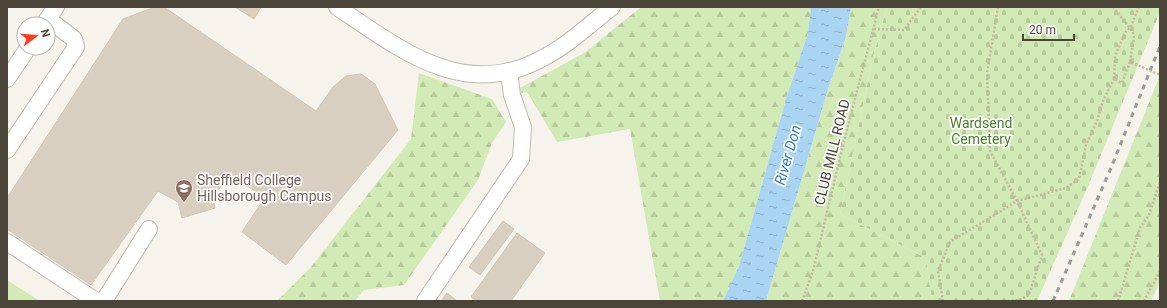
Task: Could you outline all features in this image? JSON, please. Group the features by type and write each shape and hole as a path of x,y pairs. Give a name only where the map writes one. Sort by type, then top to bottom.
{"street":[{"path":"337,7 414,57 444,69 467,74 496,73 509,71 532,64 560,48 612,7"},
{"path":"7,150 76,47 74,39 56,23"},
{"path":"7,79 23,56"},
{"path":"424,301 521,159 523,126 512,95 509,71"},
{"path":"100,301 105,299 149,229"},
{"path":"7,242 96,301"}],"path":[{"name":"CLUB MILL ROAD","path":"802,301 813,271 844,141 879,7"},
{"path":"874,29 904,30 920,7"},
{"path":"998,7 987,73 990,150 1017,201 1042,255 1028,295 1019,300 1008,301"},
{"path":"1113,7 1130,28 1134,37 1130,62 1122,83 1114,79"},
{"path":"943,301 938,271 950,242 1017,201 1066,188 1079,179 1086,146 1097,122 1103,101 1114,79 1115,56 1139,7"},
{"path":"1130,62 1160,76"},
{"path":"1118,301 1140,228 1149,215 1160,182"},
{"path":"1144,301 1160,271"}],"green space":[{"path":"641,7 811,7 808,33 786,99 739,266 723,301 660,301 630,129 557,142 527,92 521,93 520,88 584,53"},
{"path":"851,7 887,7 874,53 840,214 926,258 932,301 766,301 828,89 846,37"},
{"name":"Wardsend Cemetery","path":"887,7 1160,7 1160,12 1086,191 1037,301 932,301 926,258 840,214 874,53"},
{"path":"419,73 492,99 506,122 492,143 478,180 404,285 364,290 355,301 277,301 311,267 411,139"},
{"path":"1160,75 1160,282 1151,301 1069,301"},
{"path":"7,280 40,301 7,301"}],"water":[{"name":"River Don","path":"811,7 851,7 846,37 828,89 766,301 723,301 739,266 786,99 808,33"}],"building":[{"path":"155,7 164,7 316,111 333,87 346,76 361,74 375,84 398,130 286,265 242,232 265,197 230,176 213,196 215,208 182,218 178,202 158,191 91,285 7,229 7,198 123,19"},
{"path":"235,7 261,7 254,19"},
{"path":"503,221 514,229 480,275 469,267"},
{"path":"517,233 545,253 511,301 477,301 471,297"},
{"path":"447,293 457,301 441,301"}],"railway":[{"path":"1053,301 1111,168 1160,46"}],"place":[{"name":"Sheffield College Hillsborough Campus","path":"184,203"}]}
